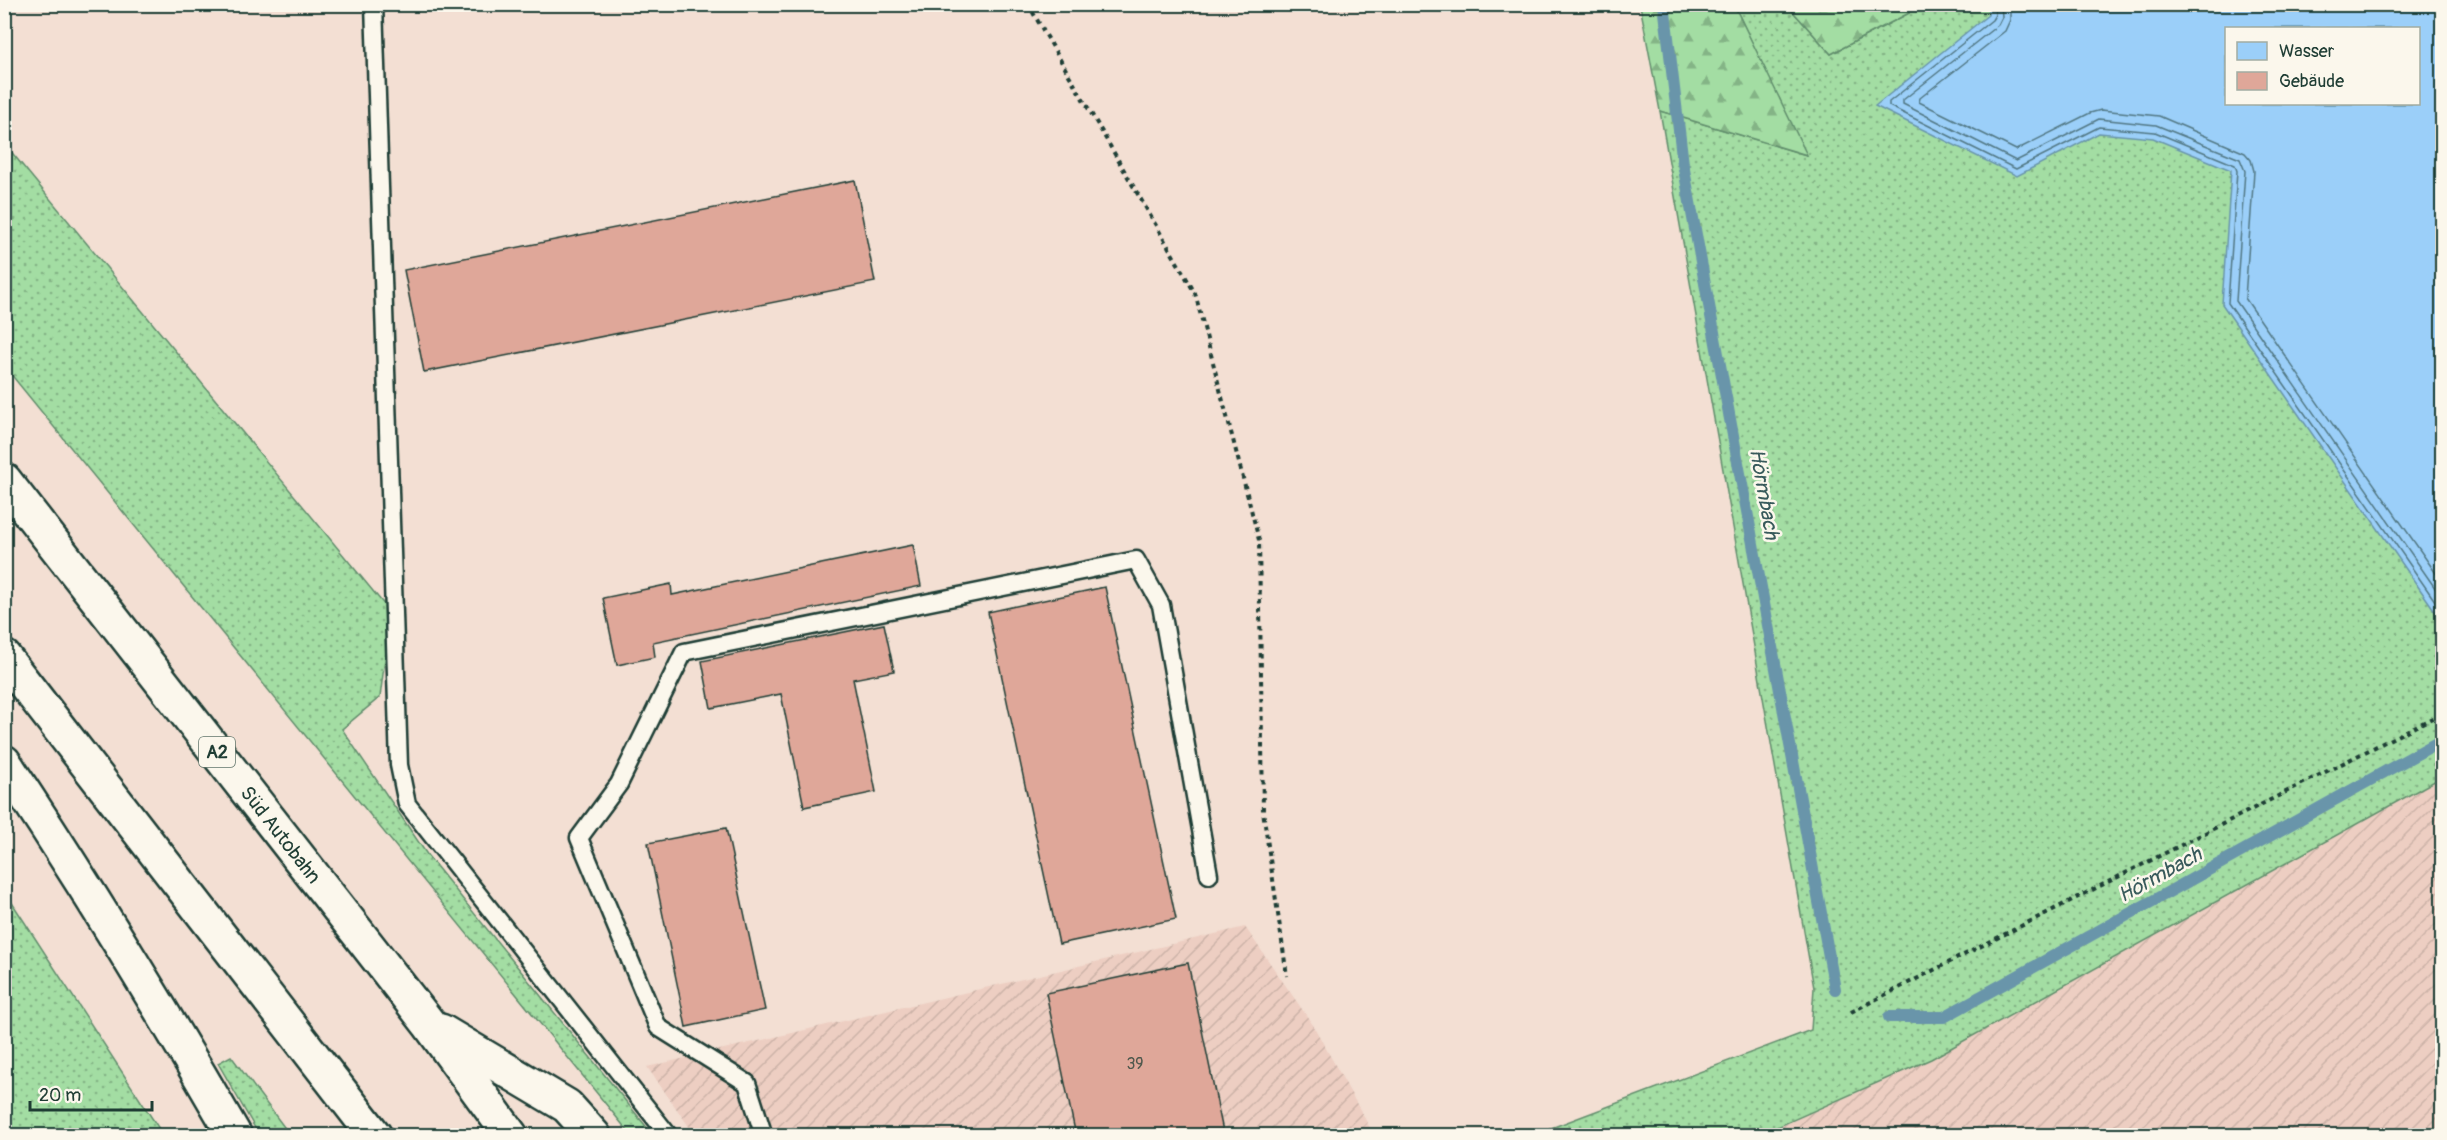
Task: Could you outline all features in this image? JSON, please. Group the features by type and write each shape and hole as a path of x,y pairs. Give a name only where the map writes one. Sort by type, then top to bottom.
{"highway":[{"name":"Süd Autobahn","path":"4,480 429,1024 511,1136"},
{"path":"4,657 375,1136"},
{"path":"4,762 80,876 161,1008 235,1136"},
{"path":"429,1024 567,1106 594,1136"}],"lane":[{"path":"374,4 399,765 407,804 669,1136"},
{"path":"764,1136 747,1083 658,1027 579,838 619,784 684,652 1136,560 1161,605 1209,875"}],"path":[{"path":"1028,4 1195,293 1259,540 1263,811 1287,976"},
{"path":"1851,1012 2442,713"}],"shaded area":[{"path":"2442,777 2442,1135 1759,1136 1931,1059"},
{"path":"1245,927 1313,1025 1374,1135 695,1135 647,1067"}],"green space":[{"path":"1640,5 1734,5 1807,155 1660,111"},
{"path":"1734,5 1787,5 1831,54 1909,13 1907,5 2442,5 2442,777 1931,1059 1759,1135 1530,1136 1811,1030 1814,988 1660,111 1806,155"},
{"path":"1787,5 1907,5 1909,13 1831,54"},
{"path":"4,143 391,613 380,697 342,729 428,856 653,1135 631,1135 5,367"},
{"path":"5,892 163,1135 5,1135"},
{"path":"231,1056 290,1135 259,1135 218,1063"}],"water":[{"path":"1988,5 2442,5 2442,621 2222,304 2231,170 2153,138 2099,133 2017,176 1875,106 1988,15"}],"building":[{"path":"855,180 875,282 424,372 404,270"},
{"path":"913,545 921,586 653,642 655,657 617,665 603,598 671,584 672,595"},
{"path":"1105,587 1176,919 1059,944 988,612"},
{"path":"884,624 894,671 853,679 876,792 804,807 781,694 711,708 702,661"},
{"path":"726,828 765,1010 686,1027 648,843"},
{"path":"1188,963 1224,1136 1076,1136 1046,993"}],"waterway":[{"name":"Hörmbach","path":"1664,4 1683,164 1835,989"},
{"name":"Hörmbach","path":"1889,1017 1944,1017 2442,740"}]}
